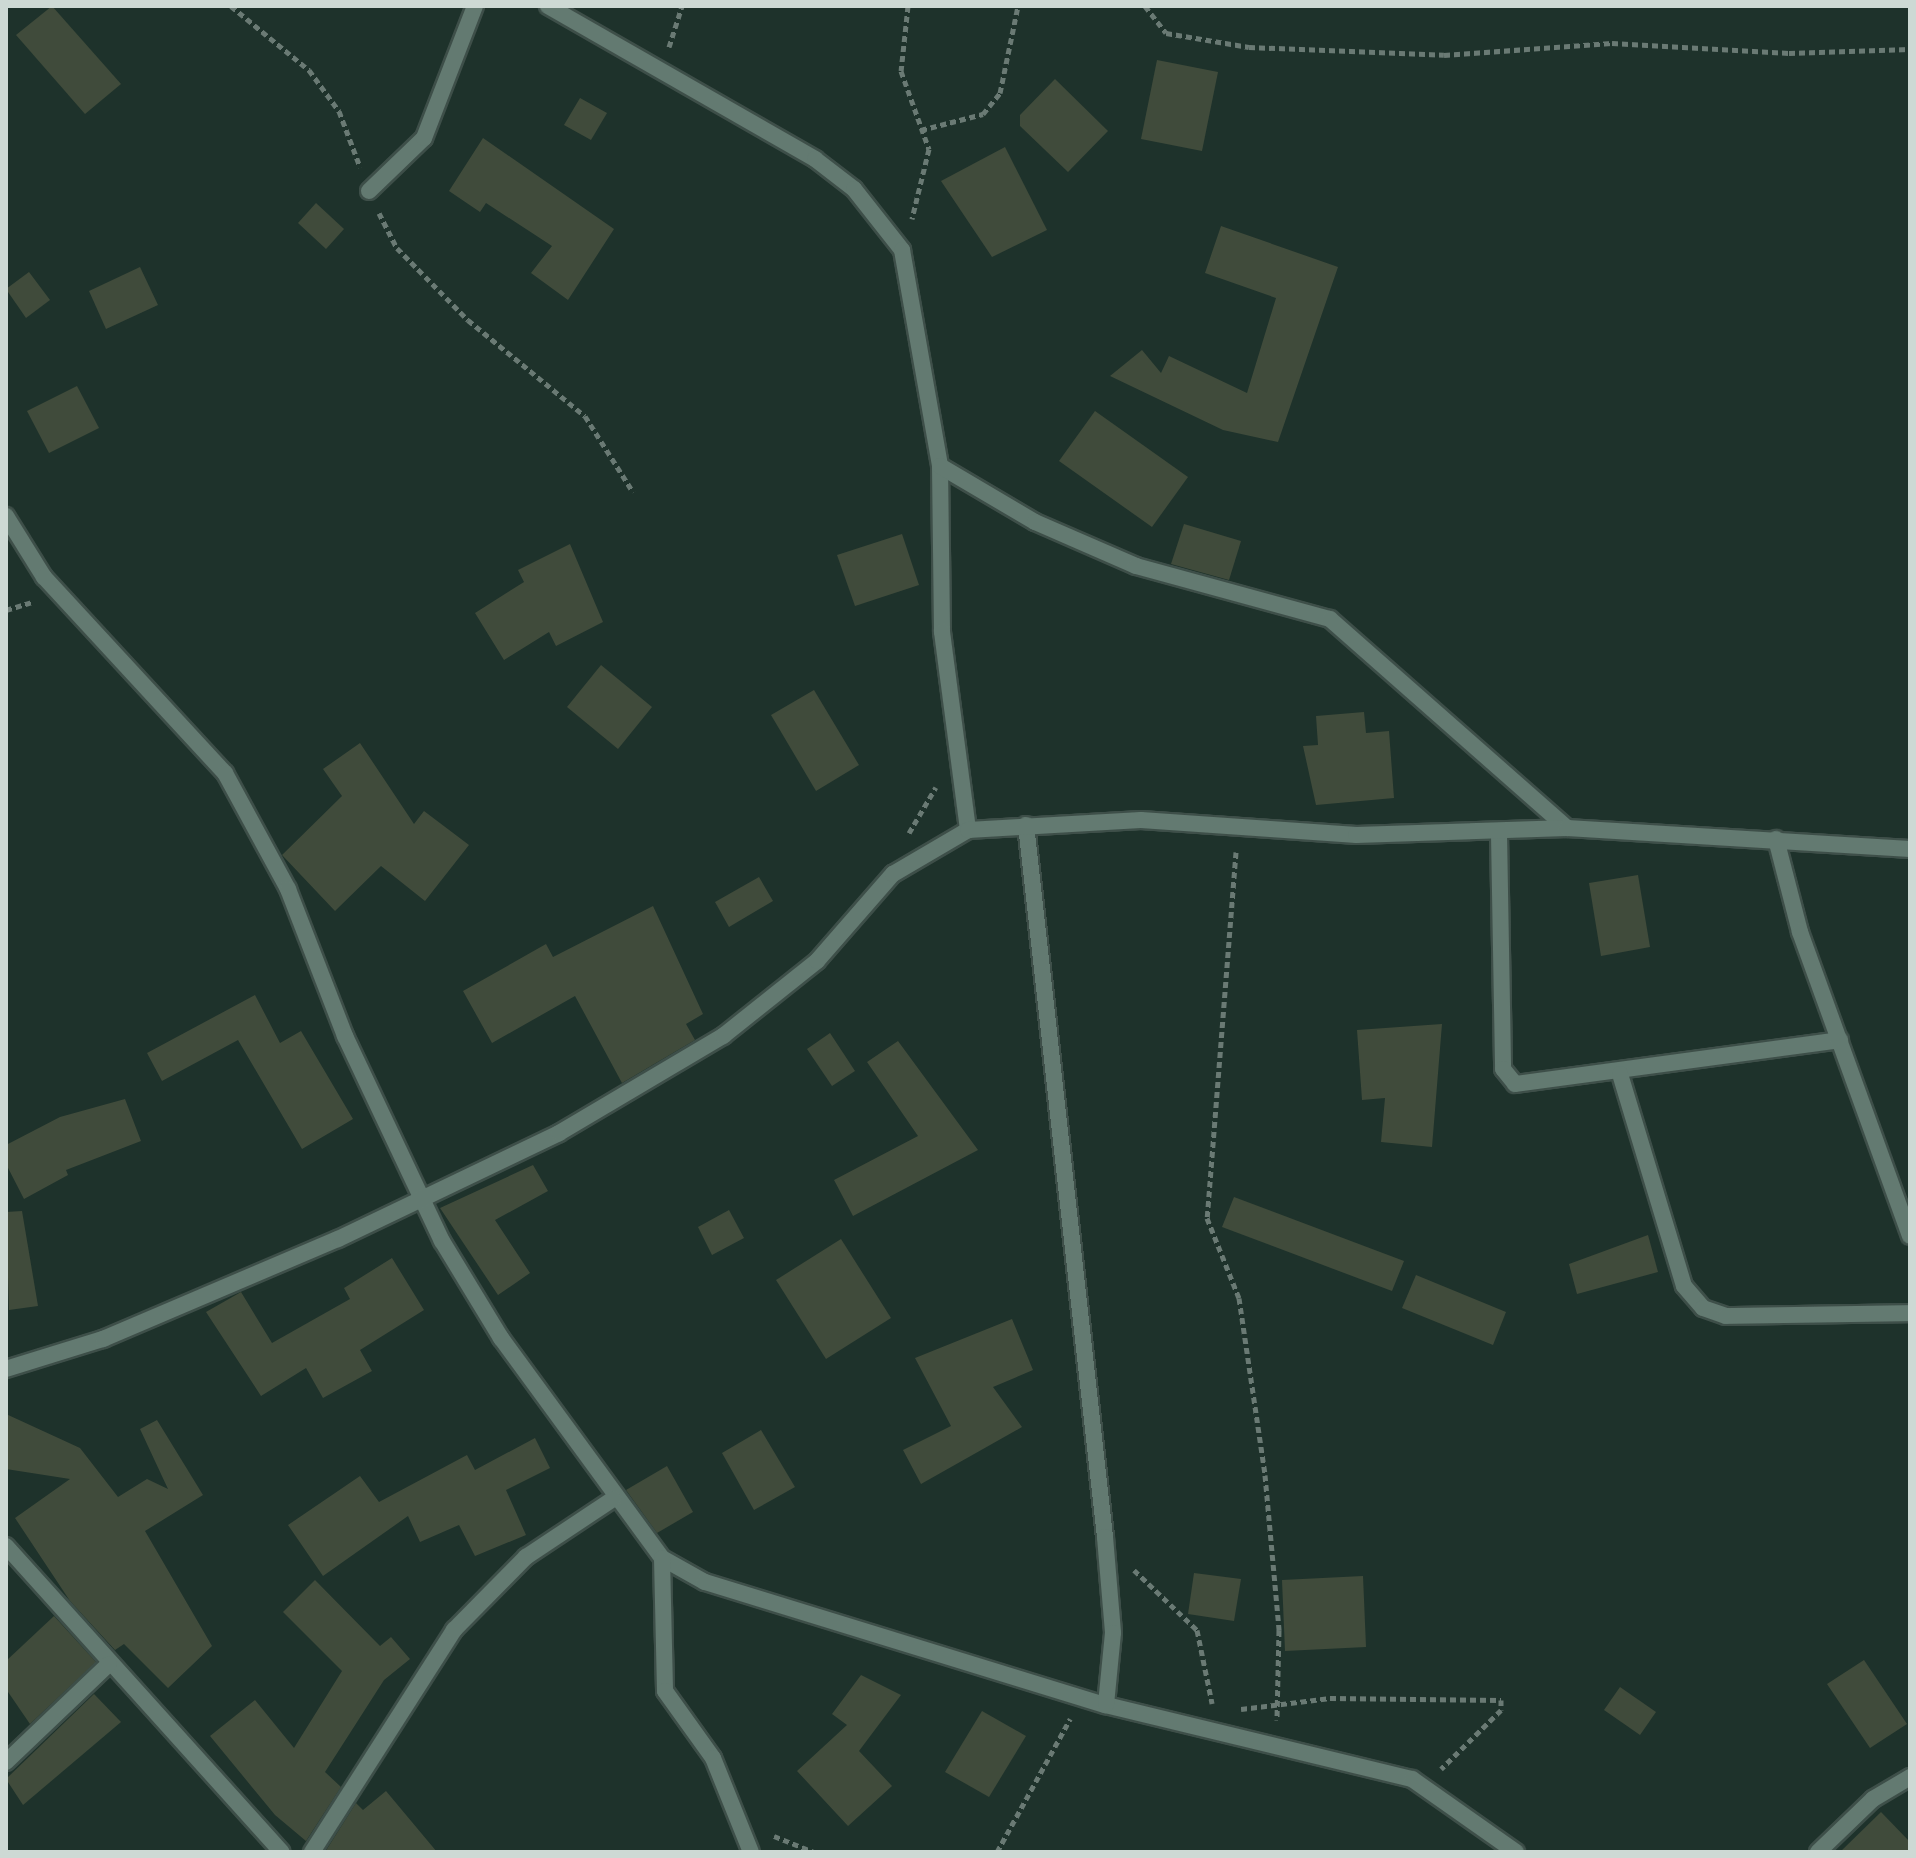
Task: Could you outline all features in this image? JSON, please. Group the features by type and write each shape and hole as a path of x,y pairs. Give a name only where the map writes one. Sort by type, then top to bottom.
{"street":[{"path":"369,191 424,138 475,6"},
{"path":"548,6 815,159 854,189 902,250 940,466 942,632 968,830"},
{"path":"940,466 1035,522 1136,566 1330,619 1567,828"},
{"path":"6,516 44,577 225,773 288,889 421,1198 501,1338 613,1499 662,1558 705,1582 1106,1705 1219,1722 1277,1744 1412,1779 1440,1794 1514,1851"},
{"path":"6,1369 103,1339 421,1198 559,1133 723,1036 817,961 893,874 968,830 1141,820 1238,827 1499,834 1567,828 1910,849"},
{"path":"1026,825 1105,1537 1113,1633 1106,1705"},
{"path":"1499,834 1503,1069 1515,1084 1532,1087 1840,1040"},
{"path":"1776,839 1840,1040 1910,1236"},
{"path":"1620,1074 1684,1286 1703,1308 1726,1316 1910,1313"},
{"path":"312,1852 454,1630 526,1557 613,1499"},
{"path":"6,1546 109,1664 282,1852"},
{"path":"662,1558 665,1691 713,1758 751,1852"},
{"path":"6,1762 109,1664"},
{"path":"1818,1852 1873,1799 1910,1777"}],"path":[{"path":"231,6 317,81 339,111 369,191 397,248 468,320 585,416 633,492"},
{"path":"661,71 682,6"},
{"path":"902,250 926,172 921,130 901,71 908,6"},
{"path":"921,130 983,114 1000,93 1018,6"},
{"path":"1145,6 1166,33 1249,47 1444,55 1612,43 1789,53 1910,49"},
{"path":"893,874 956,751"},
{"path":"1238,827 1207,1218 1239,1298 1275,1553 1277,1744"},
{"path":"1105,1537 1197,1630 1219,1722 1277,1704 1501,1700 1501,1710 1445,1762 1440,1794"},
{"path":"997,1852 1081,1697"},
{"path":"740,1823 814,1852"}],"building":[{"path":"52,6 121,84 85,114 16,35"},
{"path":"1157,60 1218,72 1202,151 1141,139"},
{"path":"1055,79 1108,131 1068,172 1020,126 1020,115"},
{"path":"580,98 607,113 591,140 564,125"},
{"path":"483,138 614,229 568,300 531,273 552,246 486,203 480,212 449,191"},
{"path":"1005,147 1047,230 992,257 941,181"},
{"path":"316,203 344,229 326,249 298,223"},
{"path":"1221,226 1338,267 1278,442 1223,430 1110,376 1142,350 1161,373 1169,356 1247,393 1276,298 1205,273"},
{"path":"140,267 158,305 106,329 89,291"},
{"path":"29,272 50,300 26,318 6,289"},
{"path":"77,386 99,428 49,453 27,411"},
{"path":"1095,411 1188,477 1152,527 1059,461"},
{"path":"1184,524 1241,541 1229,580 1171,564"},
{"path":"902,534 919,585 855,606 837,555"},
{"path":"570,544 603,622 556,646 549,632 504,660 475,613 524,582 518,570"},
{"path":"601,665 652,707 618,749 567,707"},
{"path":"814,690 859,765 816,791 771,715"},
{"path":"1364,712 1366,733 1389,731 1394,798 1316,805 1303,746 1318,745 1316,716"},
{"path":"360,743 414,824 424,811 469,845 425,901 381,866 335,911 282,855 342,796 323,769"},
{"path":"1638,875 1650,947 1601,956 1589,883"},
{"path":"759,877 773,901 729,927 715,902"},
{"path":"653,906 703,1014 686,1024 695,1040 622,1083 575,996 492,1043 463,991 546,944 553,957"},
{"path":"255,995 280,1043 301,1031 353,1119 302,1149 238,1040 162,1081 147,1053"},
{"path":"1442,1024 1432,1147 1381,1142 1385,1098 1362,1100 1357,1030"},
{"path":"830,1033 855,1071 832,1086 807,1049"},
{"path":"898,1041 978,1150 853,1216 834,1180 918,1136 867,1062"},
{"path":"125,1099 141,1141 66,1170 68,1175 24,1199 6,1164 6,1145 60,1117"},
{"path":"533,1165 548,1191 495,1220 530,1273 498,1295 440,1208"},
{"path":"1234,1197 1404,1261 1392,1291 1222,1227"},
{"path":"729,1210 744,1238 712,1255 698,1227"},
{"path":"22,1211 38,1306 9,1310 6,1212"},
{"path":"1648,1235 1658,1272 1577,1294 1569,1264"},
{"path":"841,1239 891,1318 826,1359 776,1280"},
{"path":"392,1258 424,1310 360,1350 372,1371 323,1398 306,1368 261,1396 206,1312 241,1292 272,1343 350,1299 344,1288"},
{"path":"1416,1275 1506,1312 1493,1345 1402,1308"},
{"path":"1012,1319 1033,1370 993,1387 1022,1427 921,1484 903,1450 951,1426 915,1358"},
{"path":"6,1414 80,1448 118,1497 147,1479 168,1489 140,1429 157,1420 203,1495 145,1531 212,1646 168,1688 124,1644 115,1650 70,1601 15,1518 70,1479 6,1469"},
{"path":"761,1430 795,1487 754,1510 722,1453"},
{"path":"535,1438 550,1468 506,1490 526,1535 475,1556 459,1525 420,1542 408,1516 323,1576 288,1525 360,1476 379,1502 467,1455 475,1470"},
{"path":"667,1466 693,1512 657,1533 626,1490"},
{"path":"1194,1573 1241,1579 1234,1621 1188,1614"},
{"path":"1363,1576 1366,1647 1285,1651 1282,1580"},
{"path":"315,1580 380,1646 391,1637 410,1659 384,1680 325,1772 341,1787 306,1841 275,1815 210,1736 255,1700 294,1748 342,1671 283,1612"},
{"path":"54,1616 96,1662 30,1724 6,1689 6,1661"},
{"path":"1864,1660 1907,1724 1870,1748 1827,1684"},
{"path":"861,1675 901,1695 859,1751 892,1786 848,1826 797,1771 847,1725 832,1714"},
{"path":"1620,1687 1656,1712 1640,1735 1604,1710"},
{"path":"94,1694 121,1722 23,1805 6,1779"},
{"path":"982,1711 1026,1736 989,1797 945,1772"},
{"path":"386,1791 437,1852 325,1852 356,1803 363,1810"},
{"path":"1881,1812 1910,1842 1910,1852 1840,1852"}]}
